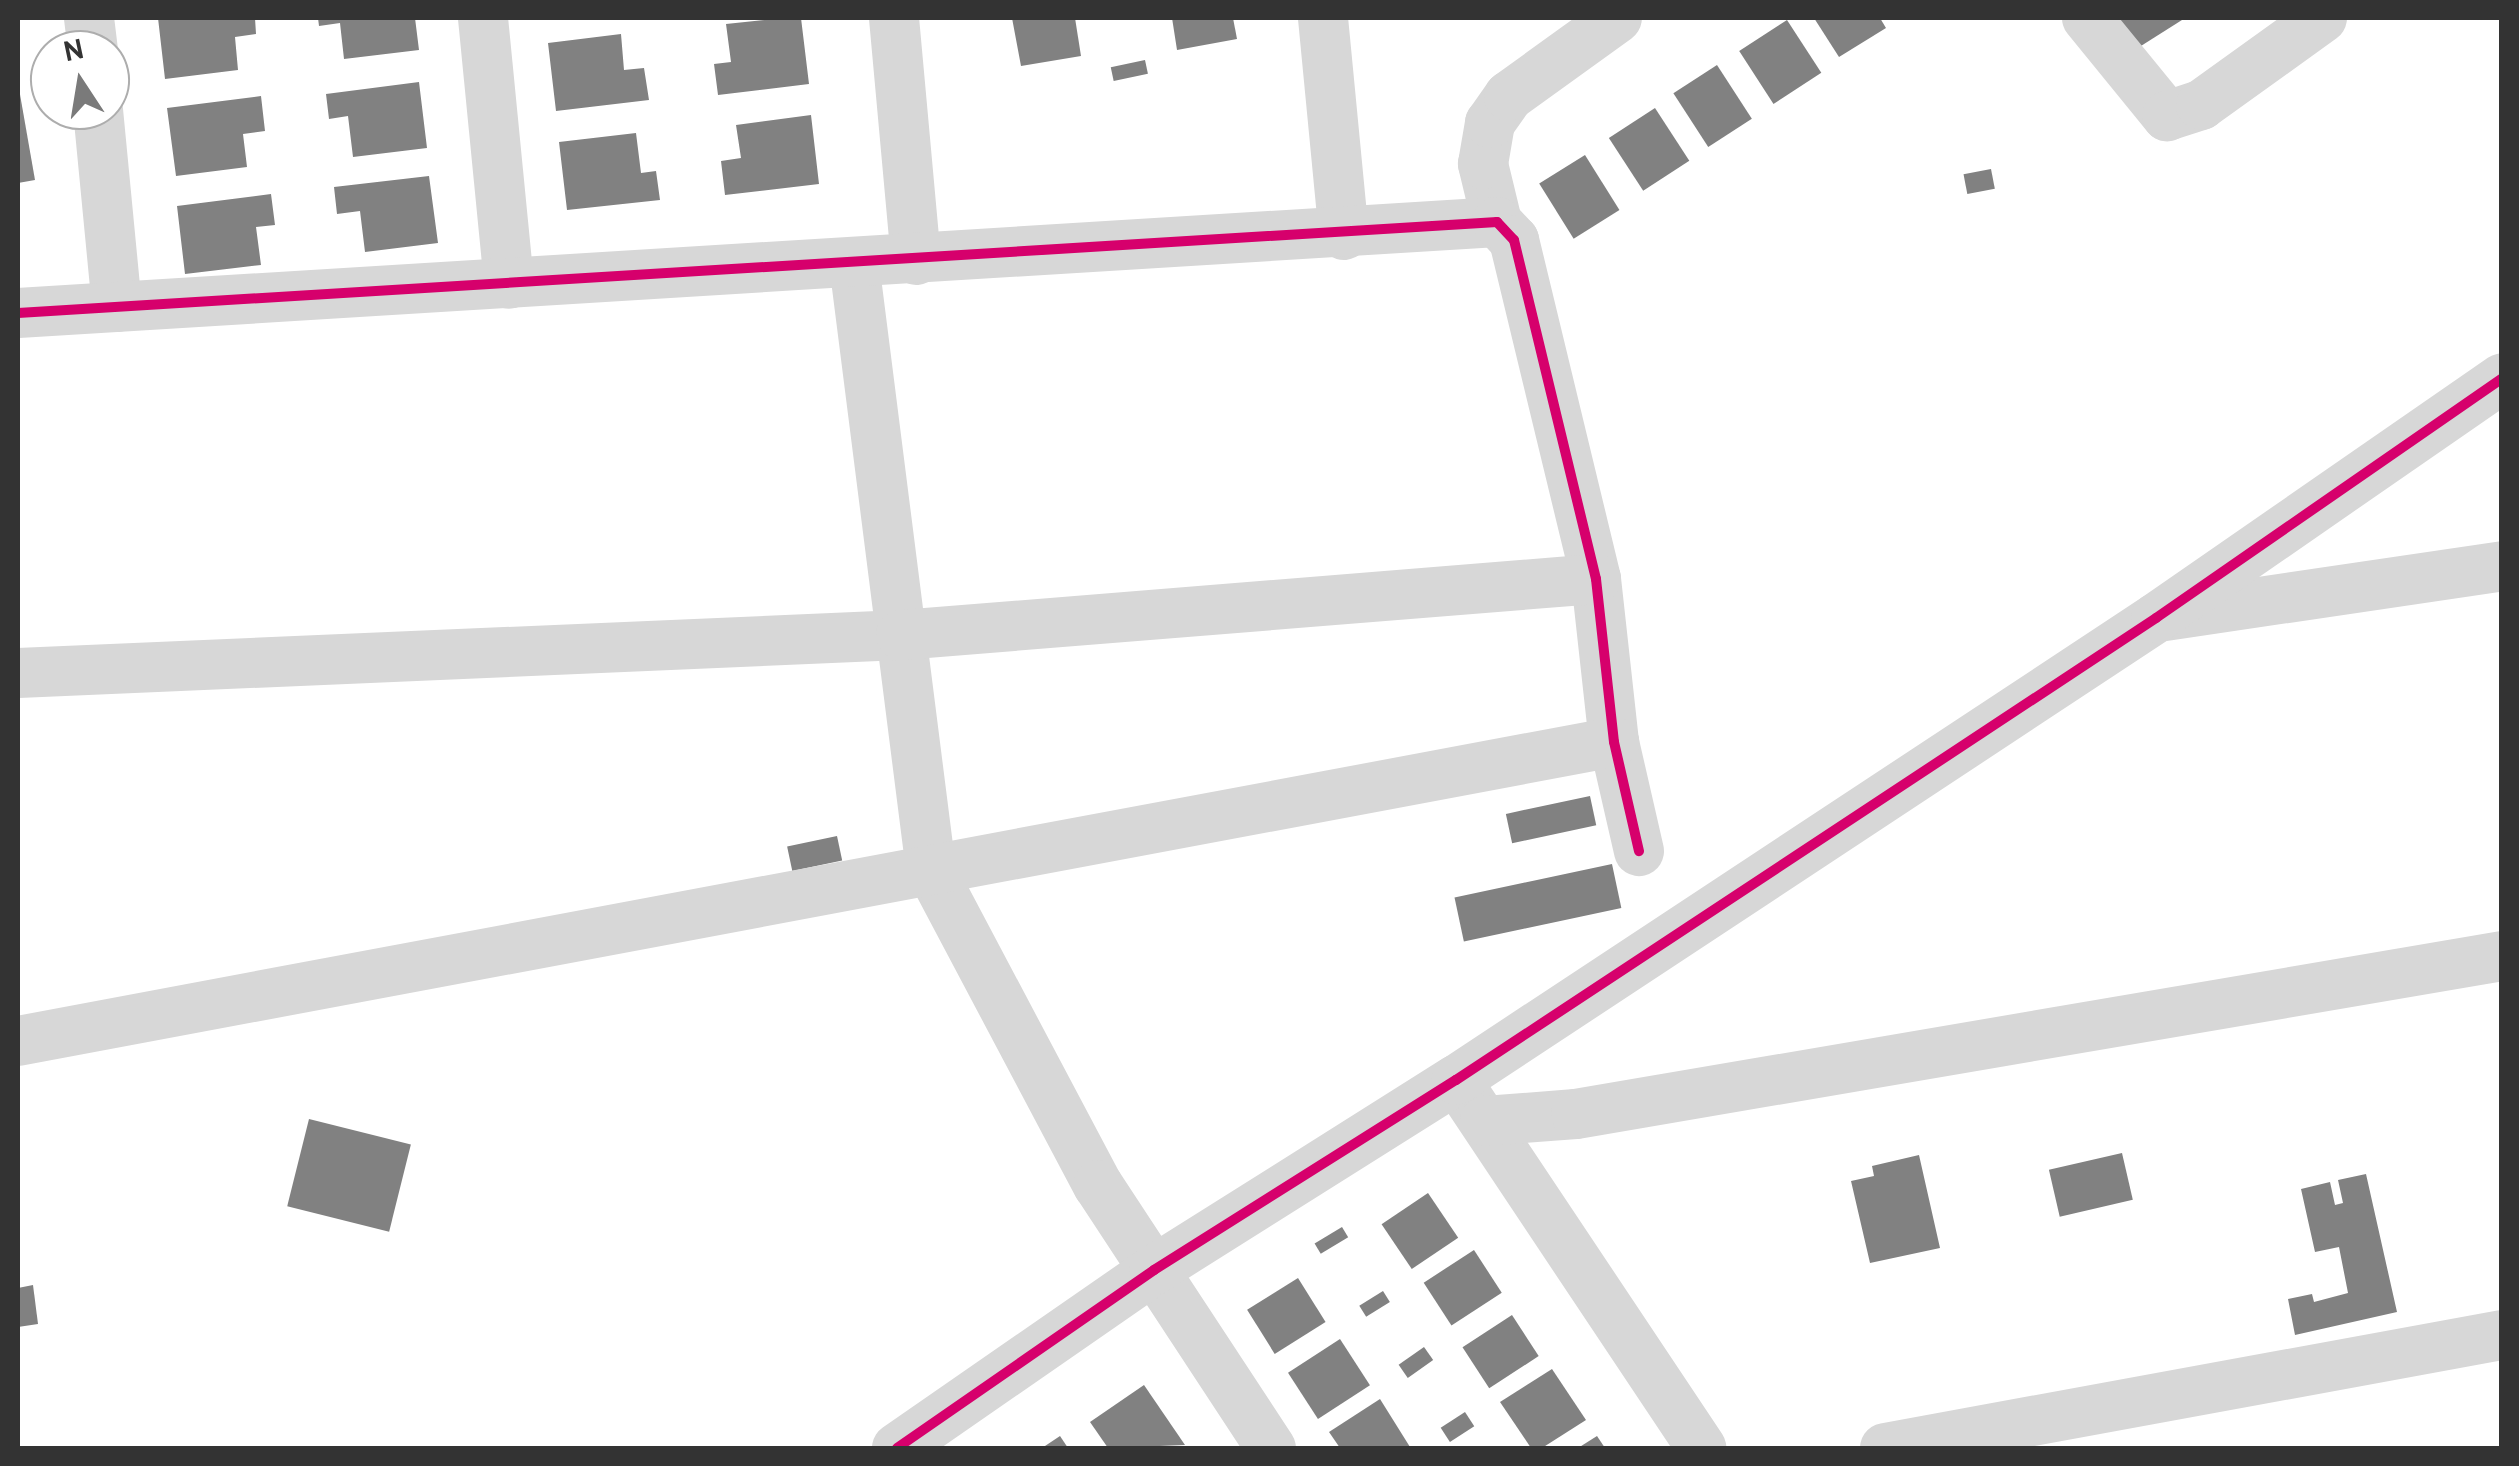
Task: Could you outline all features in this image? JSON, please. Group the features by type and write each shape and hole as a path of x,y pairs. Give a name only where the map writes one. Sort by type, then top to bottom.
{"street":[{"path":"483,18 509,284"},
{"path":"894,18 916,260"},
{"path":"1323,18 1344,234"},
{"path":"1617,18 1510,96 1490,123 1483,164 1496,222 1514,240 1596,579 1614,742 1639,851"},
{"path":"2087,18 2167,116 2202,105 2322,18"},
{"path":"100,130 118,307"},
{"path":"18,313 1496,222"},
{"path":"854,263 931,870 1098,1185 1271,1448"},
{"path":"898,1448 1154,1270 1456,1080 2156,618 2502,378"},
{"path":"2156,618 2502,566"},
{"path":"18,673 901,635 1596,579"},
{"path":"18,1041 1614,742"},
{"path":"1485,1121 1576,1114 2502,956"},
{"path":"1456,1080 1700,1448"},
{"path":"1885,1448 2502,1334"}],"building":[{"path":"158,18 255,18 256,34 235,37 238,70 165,79"},
{"path":"318,18 415,18 419,50 344,59 340,23 319,26"},
{"path":"801,18 809,84 718,95 714,64 731,62 726,24"},
{"path":"1012,18 1075,18 1081,56 1021,66"},
{"path":"1172,18 1233,18 1237,39 1177,50"},
{"path":"1814,18 1880,18 1886,28 1839,57"},
{"path":"2112,18 2180,18 2182,20 2133,51"},
{"path":"1787,20 1821,73 1774,104 1739,51"},
{"path":"621,34 624,70 644,68 649,100 556,111 548,43"},
{"path":"1145,60 1148,74 1114,81 1111,67"},
{"path":"1717,65 1752,119 1708,147 1673,93"},
{"path":"419,82 427,148 353,157 348,116 329,119 326,94"},
{"path":"18,83 35,180 18,183"},
{"path":"261,96 265,131 243,134 247,167 176,176 167,108"},
{"path":"1655,108 1689,161 1643,191 1609,138"},
{"path":"811,115 819,184 725,195 721,161 741,158 736,125"},
{"path":"636,133 641,173 656,171 660,200 567,210 559,142"},
{"path":"1585,155 1619,210 1574,239 1539,184"},
{"path":"1991,169 1995,189 1967,194 1964,174"},
{"path":"429,176 438,243 365,252 360,211 337,214 334,187"},
{"path":"271,194 275,225 256,227 261,265 185,274 177,206"},
{"path":"1590,796 1596,825 1512,843 1506,814"},
{"path":"837,836 842,860 792,871 787,847"},
{"path":"1612,864 1621,908 1464,941 1455,897"},
{"path":"309,1119 411,1144 389,1232 287,1206"},
{"path":"2122,1153 2133,1200 2060,1217 2049,1170"},
{"path":"1919,1155 1940,1248 1870,1263 1851,1181 1874,1176 1872,1166"},
{"path":"2366,1174 2397,1312 2295,1335 2288,1299 2312,1294 2314,1302 2348,1293 2339,1247 2315,1252 2301,1189 2330,1182 2335,1205 2343,1203 2338,1180"},
{"path":"1428,1193 1458,1238 1412,1269 1382,1224"},
{"path":"1342,1227 1348,1237 1321,1254 1315,1243"},
{"path":"1474,1250 1502,1293 1451,1325 1424,1283"},
{"path":"1298,1278 1326,1322 1275,1354 1247,1310"},
{"path":"33,1285 38,1324 18,1327 18,1288"},
{"path":"1383,1291 1390,1302 1366,1317 1359,1306"},
{"path":"1512,1315 1539,1356 1489,1388 1463,1347"},
{"path":"1340,1339 1370,1385 1318,1419 1288,1373"},
{"path":"1424,1347 1433,1360 1408,1378 1399,1365"},
{"path":"1552,1369 1586,1420 1542,1448 1531,1448 1500,1402"},
{"path":"1144,1385 1185,1445 1108,1448 1090,1422"},
{"path":"1380,1399 1410,1447 1340,1448 1329,1432"},
{"path":"1465,1412 1474,1426 1450,1442 1441,1428"},
{"path":"1060,1436 1068,1448 1042,1448"},
{"path":"1597,1436 1605,1448 1578,1448"}],"cycle path":[{"path":"18,313 1497,222 1514,240 1596,579 1614,742 1639,851"},
{"path":"897,1448 1154,1270 1456,1080 2156,618 2502,378"}]}
